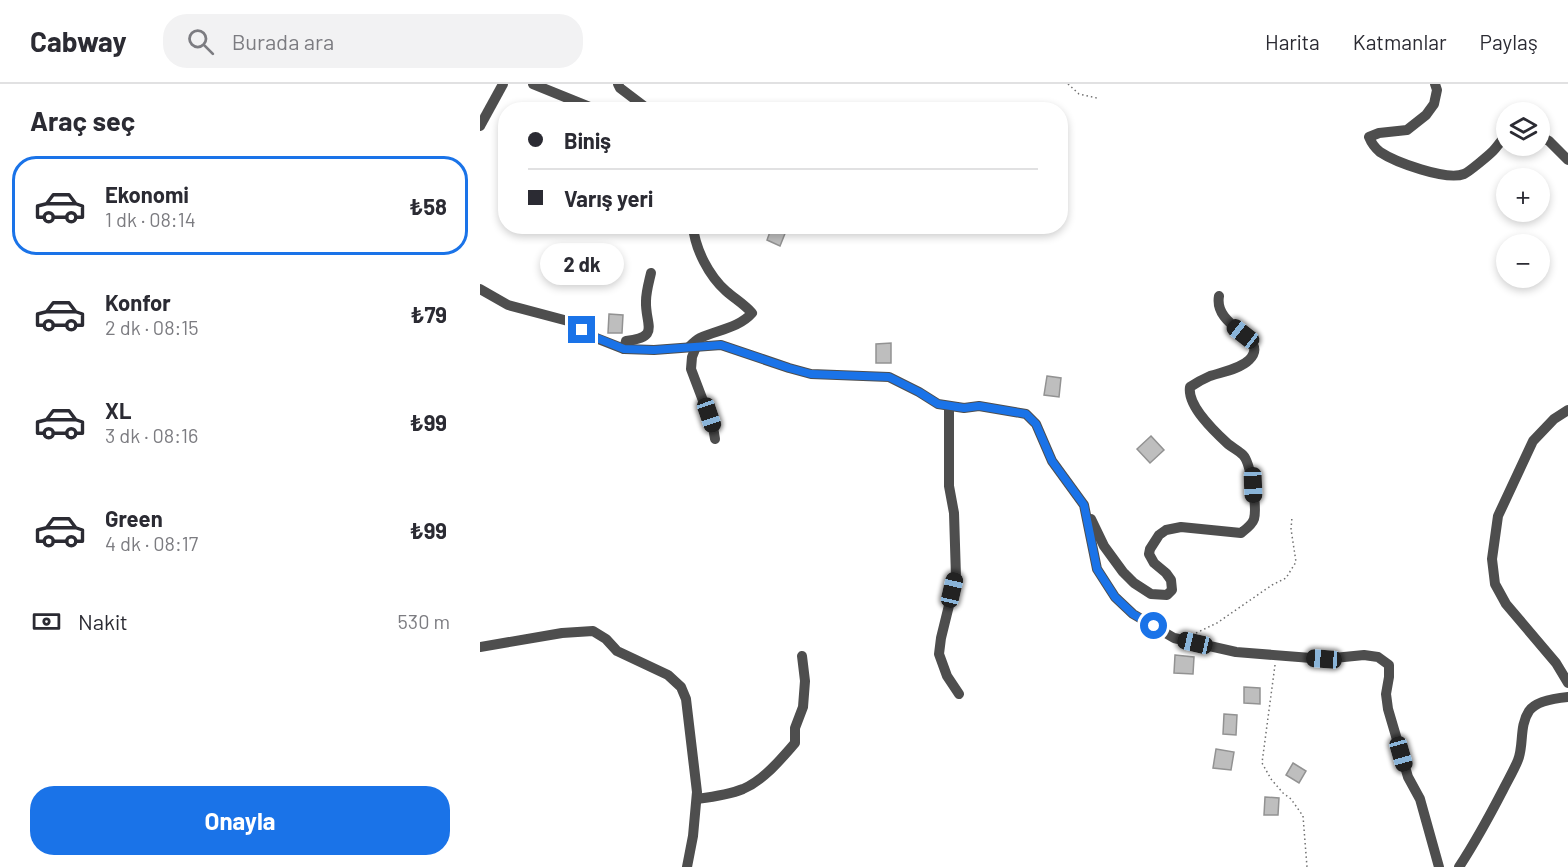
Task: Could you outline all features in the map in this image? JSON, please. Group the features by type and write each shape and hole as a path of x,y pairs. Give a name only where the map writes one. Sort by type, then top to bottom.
{"street":[{"path":"480,126 503,84"},
{"path":"533,84 577,102"},
{"path":"618,84 638,102"},
{"path":"1435,84 1437,90 1434,104 1425,115 1407,130 1379,133 1369,137 1372,143 1380,151 1419,170 1449,175 1464,174 1496,147"},
{"path":"1550,142 1568,160"},
{"path":"695,234 707,267 723,289 752,313 748,318 722,331 699,338 692,347 691,369 711,421 715,439"},
{"path":"624,349 626,341 639,340 649,331 646,298 651,273"},
{"path":"480,289 508,306 568,321 597,338 624,349 654,350 721,345 811,374 889,377 938,404 964,408 979,406 1026,414 1036,424 1052,461 1084,505 1104,546 1123,572 1134,583 1151,594 1167,595 1172,590 1171,580 1154,563 1149,554 1159,535 1166,530 1181,527 1241,533 1254,519 1253,485 1244,456 1212,429 1199,413 1189,394 1190,387 1198,382 1248,362 1255,349 1252,341 1221,314 1217,304 1219,296"},
{"path":"949,406 949,486 954,513 956,577 939,654 947,676 959,694"},
{"path":"1568,410 1554,419 1533,441 1498,516 1492,559 1495,584 1506,604 1556,663 1568,683"},
{"path":"1084,505 1097,569 1115,597 1133,614 1174,638 1236,652 1324,659 1364,655 1378,657 1389,665 1386,694 1388,709 1408,777 1420,799 1439,867"},
{"path":"480,647 562,633 592,631 606,639 617,651 668,675 681,687 686,699 697,792 687,867"},
{"path":"697,800 743,789 768,772 795,743 795,728 803,707 805,681 802,656"},
{"path":"1459,867 1481,834 1519,758 1524,721 1530,709 1539,704 1568,697"}],"path":[{"path":"1068,84 1079,94 1097,98"},
{"path":"1197,632 1217,623 1272,585 1287,578 1296,562 1291,529 1292,517"},
{"path":"1276,655 1262,763 1271,779 1291,799 1303,816 1307,867"}],"building":[{"path":"769,234 785,234 780,246 767,240"},
{"path":"609,314 623,315 622,333 608,333"},
{"path":"891,343 891,363 876,363 876,344"},
{"path":"1047,376 1061,378 1059,397 1044,395"},
{"path":"1151,436 1164,450 1150,463 1137,449"},
{"path":"1175,655 1194,657 1193,674 1174,673"},
{"path":"1244,687 1260,688 1260,704 1244,703"},
{"path":"1224,714 1237,715 1236,735 1223,734"},
{"path":"1216,749 1234,752 1231,770 1213,768"},
{"path":"1293,763 1306,771 1299,783 1286,775"},
{"path":"1265,797 1279,798 1278,815 1264,815"}],"route":[{"path":"582,330 624,349 654,350 721,345 811,374 889,377 938,404 964,408 979,406 1026,414 1036,424 1052,461 1084,505 1097,569 1115,597 1133,614 1154,626"}]}
